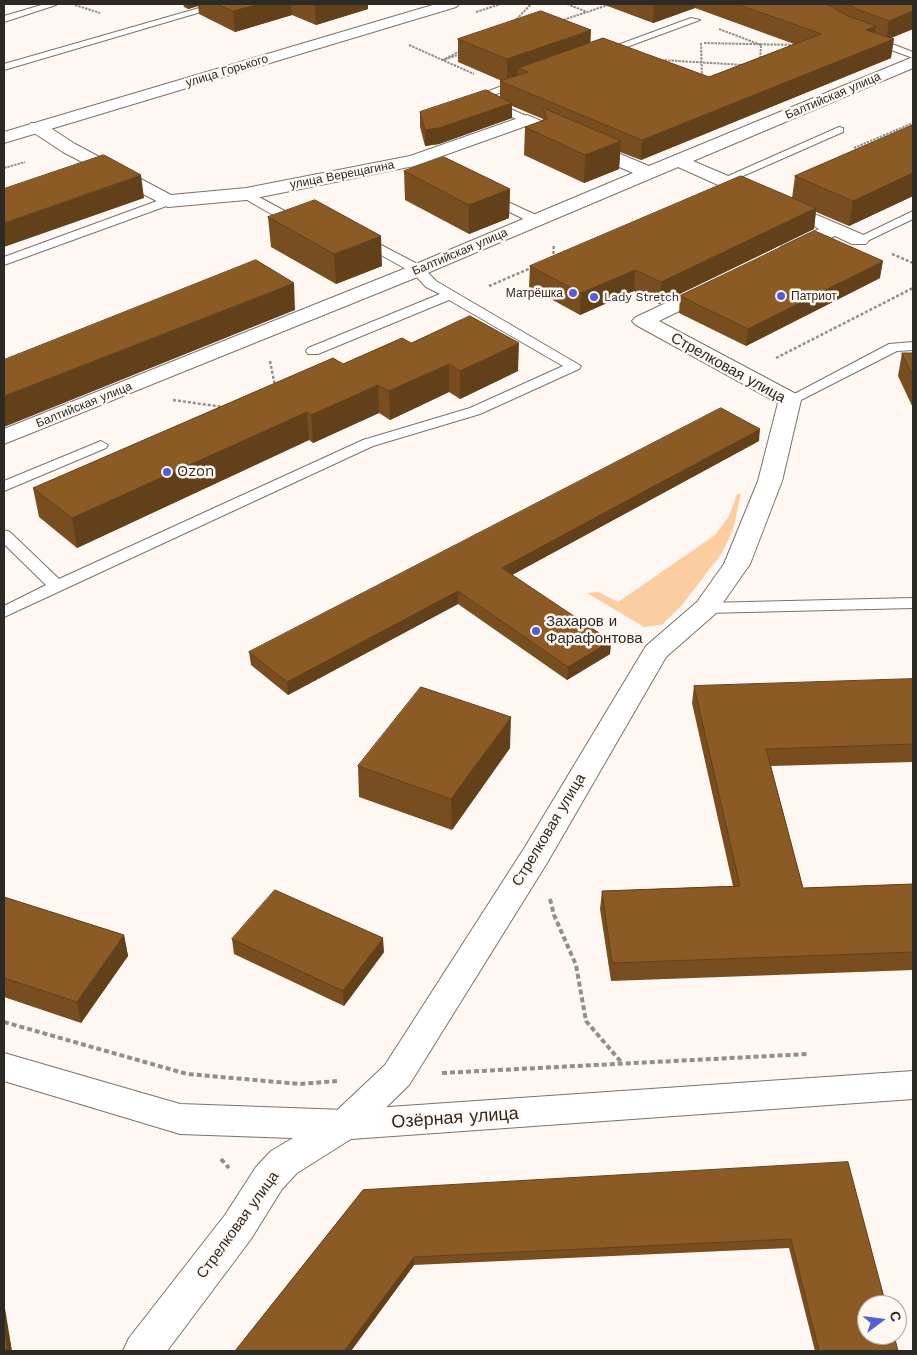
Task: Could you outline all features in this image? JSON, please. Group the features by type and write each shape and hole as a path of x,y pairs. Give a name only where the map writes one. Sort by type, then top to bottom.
{"street":[{"name":"улица Горького","path":"4,125 404,4"},
{"name":"улица Горького","path":"4,138 451,4"},
{"name":"Балтийская улица","path":"4,437 418,270 913,62"},
{"path":"527,120 649,173"},
{"name":"улица Верещагина","path":"168,201 246,194 414,161 527,120"},
{"path":"38,127 69,148 168,201"},
{"path":"678,161 779,205"},
{"path":"798,213 859,240"},
{"path":"769,260 834,229"},
{"name":"Стрелковая улица","path":"143,1351 238,1227 268,1178 284,1162 346,1125 397,1075 536,855 656,652 706,608 737,564 770,481 790,400 643,321 734,277"},
{"name":"Озёрная улица","path":"4,1067 180,1119 346,1125 913,1086"}],"lane":[{"path":"4,67 223,4"},
{"path":"4,19 51,5"},
{"path":"593,56 695,20"},
{"path":"859,35 913,54"},
{"path":"527,120 478,97 531,78"},
{"path":"723,180 840,130"},
{"path":"414,161 431,169"},
{"path":"475,190 536,220"},
{"path":"246,194 291,219 316,221"},
{"path":"4,261 168,201"},
{"path":"859,240 913,215"},
{"path":"4,612 368,443 475,411 574,366 431,284 418,270 349,232"},
{"path":"313,351 450,295"},
{"path":"790,400 894,346 913,346"},
{"path":"4,486 101,445"},
{"path":"4,535 57,586"},
{"path":"706,608 913,603"}],"path":[{"path":"513,22 531,4"},
{"path":"567,4 587,12"},
{"path":"560,21 611,4"},
{"path":"701,36 702,80"},
{"path":"701,43 796,45"},
{"path":"408,44 505,88"},
{"path":"443,60 461,52"},
{"path":"853,149 913,123"},
{"path":"545,262 554,258 553,245 562,241"},
{"path":"465,304 475,292 536,266"},
{"path":"743,375 913,288"},
{"path":"267,390 275,387 268,354"},
{"path":"164,398 226,407 217,411"},
{"path":"536,855 543,872 554,915 576,965 586,1021 622,1064"},
{"path":"4,1022 187,1074 300,1084 338,1081"},
{"path":"439,1073 816,1054"}],"shaded area":[{"path":"737,494 741,494 733,530 722,553 683,604 662,625 644,627 587,593 598,592 618,602 715,535 729,516"}],"building":[{"path":"217,4 260,4 233,11"},
{"path":"737,4 826,4 848,16 876,26 866,30 894,39 642,140 500,81 528,72 518,68 603,38 709,77 821,34"},
{"path":"848,4 913,4 913,11 889,21"},
{"path":"541,11 591,30 507,59 458,39"},
{"path":"486,90 512,103 439,128 425,130 420,112"},
{"path":"543,108 621,141 585,155 525,127 547,119"},
{"path":"913,125 913,173 853,201 795,176"},
{"path":"104,155 141,175 4,223 4,189"},
{"path":"444,157 510,189 469,205 404,171"},
{"path":"741,176 816,208 661,282 635,270 581,293 530,266"},
{"path":"315,200 381,236 334,254 268,217"},
{"name":"Патриот","path":"815,231 883,261 748,329 680,296"},
{"path":"256,260 294,283 4,396 4,360"},
{"path":"470,316 519,343 460,371 449,364 389,391 378,385 311,415 307,412 72,518 33,488 333,358 343,364 402,338 411,343"},
{"path":"902,353 913,353 913,376"},
{"path":"721,408 760,429 502,568 611,641 568,667 458,591 287,682 249,652"},
{"path":"913,679 913,744 766,749 803,888 913,884 913,952 612,963 602,891 740,886 694,686"},
{"path":"421,687 511,717 451,799 358,766"},
{"path":"275,890 383,938 343,991 232,939"},
{"path":"4,897 124,935 77,1002 4,978"},
{"path":"848,1162 883,1295 857,1295 857,1345 896,1345 898,1351 819,1351 791,1239 414,1257 344,1351 235,1351 363,1190"},
{"path":"4,1327 7,1348 4,1351"}],"place":[{"name":"Матрёшка","path":"573,293"},
{"name":"Патриот","path":"781,296"},
{"name":"Lady Stretch","path":"594,297"},
{"name":"Ozon","path":"167,472"},
{"name":"Захаров и Фарафонтова","path":"536,631"}]}
